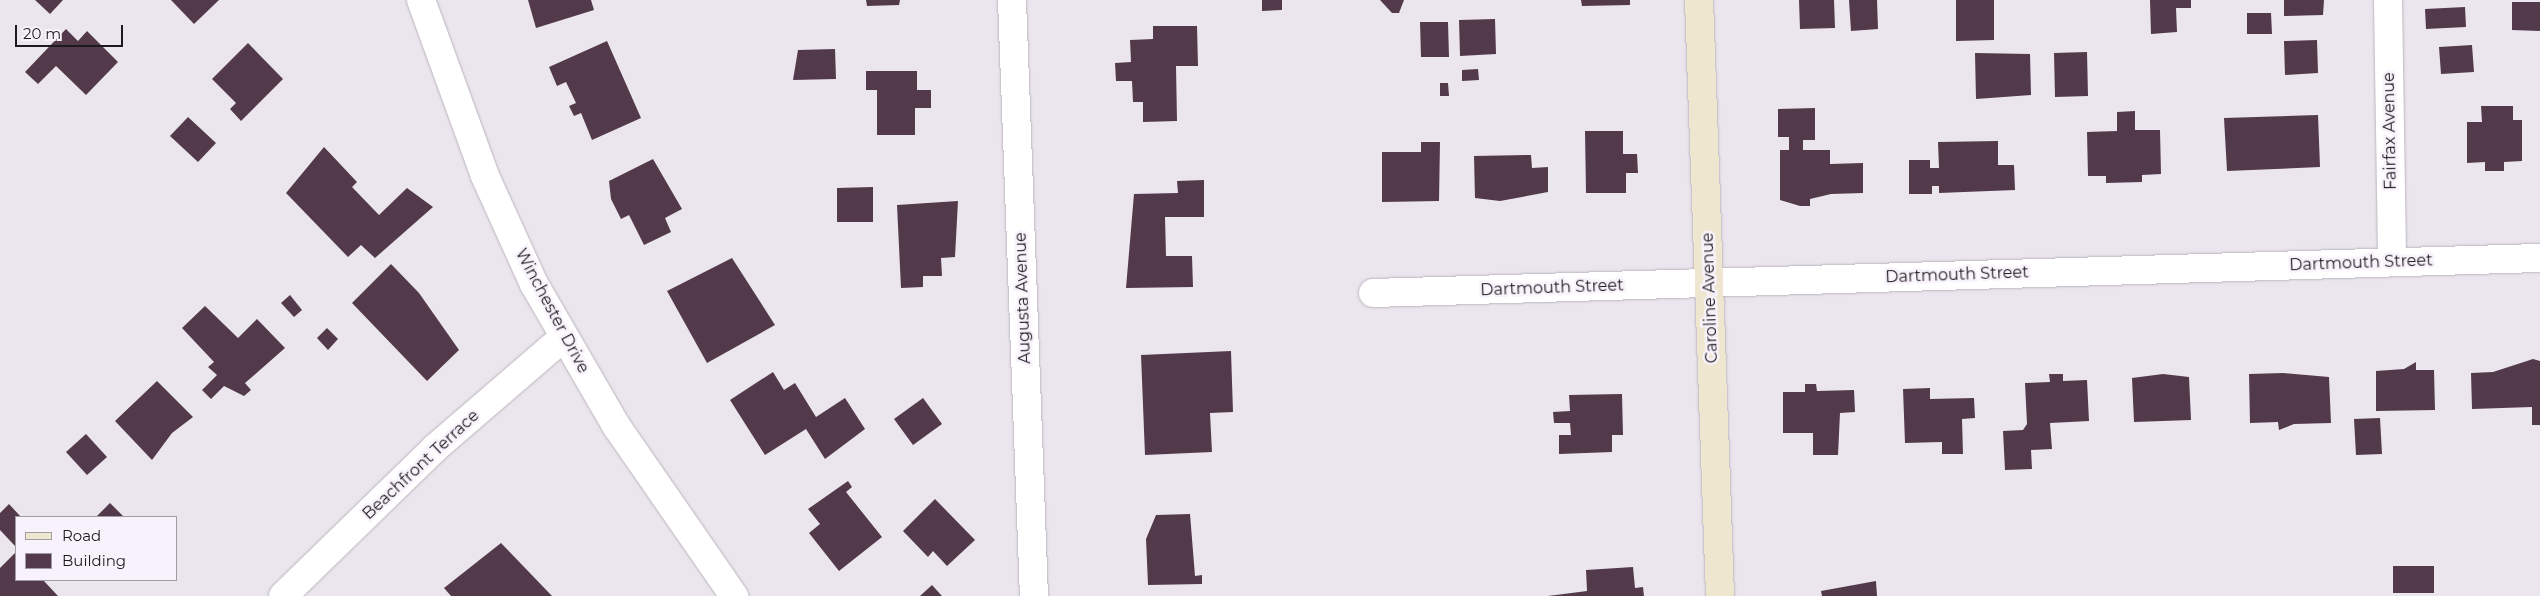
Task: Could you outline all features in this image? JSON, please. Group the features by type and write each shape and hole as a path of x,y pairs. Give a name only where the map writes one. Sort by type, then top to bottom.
{"street":[{"name":"Winchester Drive","path":"421,0 485,176 563,338 617,427 734,596"},
{"name":"Augusta Avenue","path":"1012,0 1034,596"},
{"name":"Caroline Avenue","path":"1699,0 1720,596"},
{"name":"Fairfax Avenue","path":"2388,0 2392,262"},
{"name":"Dartmouth Street","path":"1373,293 2540,258"},
{"name":"Beachfront Terrace","path":"283,596 436,448 563,338"}],"building":[{"path":"35,0 63,0 50,14"},
{"path":"171,0 219,0 194,24"},
{"path":"528,0 591,0 594,10 536,28"},
{"path":"866,0 900,0 899,5 867,6"},
{"path":"1262,0 1282,0 1282,10 1262,11"},
{"path":"1380,0 1404,0 1399,13 1392,13"},
{"path":"1581,0 1630,0 1630,5 1582,6"},
{"path":"1799,0 1834,0 1835,28 1800,29"},
{"path":"1849,0 1877,0 1878,29 1851,31"},
{"path":"1956,0 1994,0 1994,40 1956,41"},
{"path":"2150,0 2191,0 2191,8 2176,8 2177,32 2151,34"},
{"path":"2284,0 2324,0 2323,15 2284,16"},
{"path":"2512,2 2540,2 2540,31 2512,30"},
{"path":"2465,7 2466,27 2426,29 2425,9"},
{"path":"2247,13 2271,13 2272,34 2247,34"},
{"path":"1495,19 1496,54 1460,56 1459,20"},
{"path":"1420,22 1448,22 1449,57 1421,57"},
{"path":"1153,26 1197,26 1198,66 1176,66 1177,121 1143,122 1143,102 1133,102 1132,81 1116,81 1115,63 1131,62 1130,40 1153,39"},
{"path":"66,29 78,41 87,31 118,62 86,95 56,66 38,84 25,72"},
{"path":"2317,40 2318,73 2285,75 2284,41"},
{"path":"607,41 641,118 592,140 581,113 574,116 569,106 576,103 566,82 557,86 549,67"},
{"path":"248,43 283,79 241,121 230,109 236,103 212,79"},
{"path":"2472,45 2474,72 2441,74 2439,47"},
{"path":"835,49 836,79 793,80 798,50"},
{"path":"2087,52 2088,96 2055,97 2054,53"},
{"path":"1975,53 2030,54 2031,95 1976,99"},
{"path":"1478,69 1479,80 1462,81 1462,70"},
{"path":"866,71 917,71 917,90 931,90 931,108 915,108 915,135 877,135 877,90 866,90"},
{"path":"1440,83 1448,83 1449,96 1440,96"},
{"path":"2481,106 2513,106 2513,120 2522,120 2522,161 2504,162 2504,171 2485,171 2485,162 2467,163 2467,122 2482,122"},
{"path":"1815,108 1815,140 1803,140 1803,150 1830,150 1830,164 1863,163 1863,193 1831,194 1810,199 1810,206 1800,206 1780,200 1780,150 1789,150 1789,137 1778,137 1778,109"},
{"path":"2135,111 2135,130 2160,130 2161,174 2142,175 2142,182 2106,183 2106,176 2088,176 2087,132 2117,131 2117,112"},
{"path":"2318,115 2320,167 2227,171 2224,118"},
{"path":"188,117 216,143 198,162 170,136"},
{"path":"1585,131 1623,131 1623,154 1637,154 1638,173 1626,173 1626,193 1586,193"},
{"path":"1998,141 1998,165 2014,165 2015,190 1939,193 1939,186 1932,186 1932,194 1909,194 1909,160 1930,160 1930,168 1939,168 1938,142"},
{"path":"1421,142 1440,142 1439,201 1382,202 1382,152 1421,152"},
{"path":"324,147 357,182 352,187 379,215 407,188 433,207 375,258 361,245 348,257 286,193"},
{"path":"1531,155 1532,168 1548,167 1548,192 1500,201 1475,198 1474,156"},
{"path":"653,159 682,209 665,218 671,232 644,245 629,215 621,219 611,199 609,181"},
{"path":"1204,180 1204,217 1165,217 1166,256 1192,256 1193,287 1126,288 1134,194 1178,193 1177,181"},
{"path":"873,187 873,222 837,222 837,188"},
{"path":"958,201 955,257 941,258 942,276 923,276 923,287 901,288 897,205"},
{"path":"732,258 775,325 707,363 667,291"},
{"path":"391,264 419,293 459,350 427,381 352,303"},
{"path":"290,295 302,310 294,317 281,303"},
{"path":"205,306 238,338 257,319 285,348 245,383 251,390 244,396 224,386 211,399 202,390 217,375 208,367 214,362 182,328"},
{"path":"327,328 338,339 328,350 317,338"},
{"path":"1231,351 1233,412 1210,413 1212,452 1145,455 1141,355"},
{"path":"2533,359 2540,361 2540,425 2532,425 2532,407 2472,409 2471,373 2493,372"},
{"path":"2416,362 2416,370 2434,370 2435,410 2376,411 2376,371 2404,369"},
{"path":"773,372 784,390 795,383 816,417 845,398 865,429 825,459 806,429 765,455 730,400"},
{"path":"2283,373 2329,377 2331,423 2294,424 2279,430 2278,422 2250,423 2249,374"},
{"path":"2049,374 2063,374 2063,381 2087,380 2089,421 2050,423 2052,449 2031,450 2032,469 2005,470 2003,431 2023,430 2027,424 2025,383 2050,382"},
{"path":"2163,374 2189,377 2191,420 2134,422 2132,378"},
{"path":"157,381 193,417 172,433 152,460 115,421"},
{"path":"1805,384 1816,384 1817,391 1854,390 1855,412 1840,413 1838,455 1813,455 1813,433 1783,433 1783,392 1805,392"},
{"path":"1930,388 1930,399 1974,398 1975,418 1962,419 1963,454 1942,454 1942,442 1905,443 1903,389"},
{"path":"1622,394 1623,435 1612,435 1612,452 1559,454 1559,435 1571,435 1570,423 1554,423 1553,412 1570,411 1569,395"},
{"path":"923,398 942,424 913,445 894,419"},
{"path":"2380,418 2382,454 2356,455 2354,419"},
{"path":"86,434 107,457 87,475 66,452"},
{"path":"848,481 852,487 846,492 882,537 839,571 809,533 820,524 808,509"},
{"path":"935,499 975,540 947,566 933,551 928,557 903,531"},
{"path":"110,503 123,516 97,516"},
{"path":"9,504 20,516 15,516 15,546 0,530 0,513"},
{"path":"1190,514 1195,576 1202,575 1202,584 1148,585 1146,539 1156,515"},
{"path":"501,543 552,596 451,596 444,588"},
{"path":"15,553 15,581 44,581 58,596 0,596 0,568"},
{"path":"2393,566 2434,566 2434,593 2393,593"},
{"path":"1633,567 1635,588 1643,587 1644,596 1548,596 1587,591 1586,570"},
{"path":"1876,581 1877,596 1822,596 1821,591"},
{"path":"932,585 942,596 920,596"}]}
